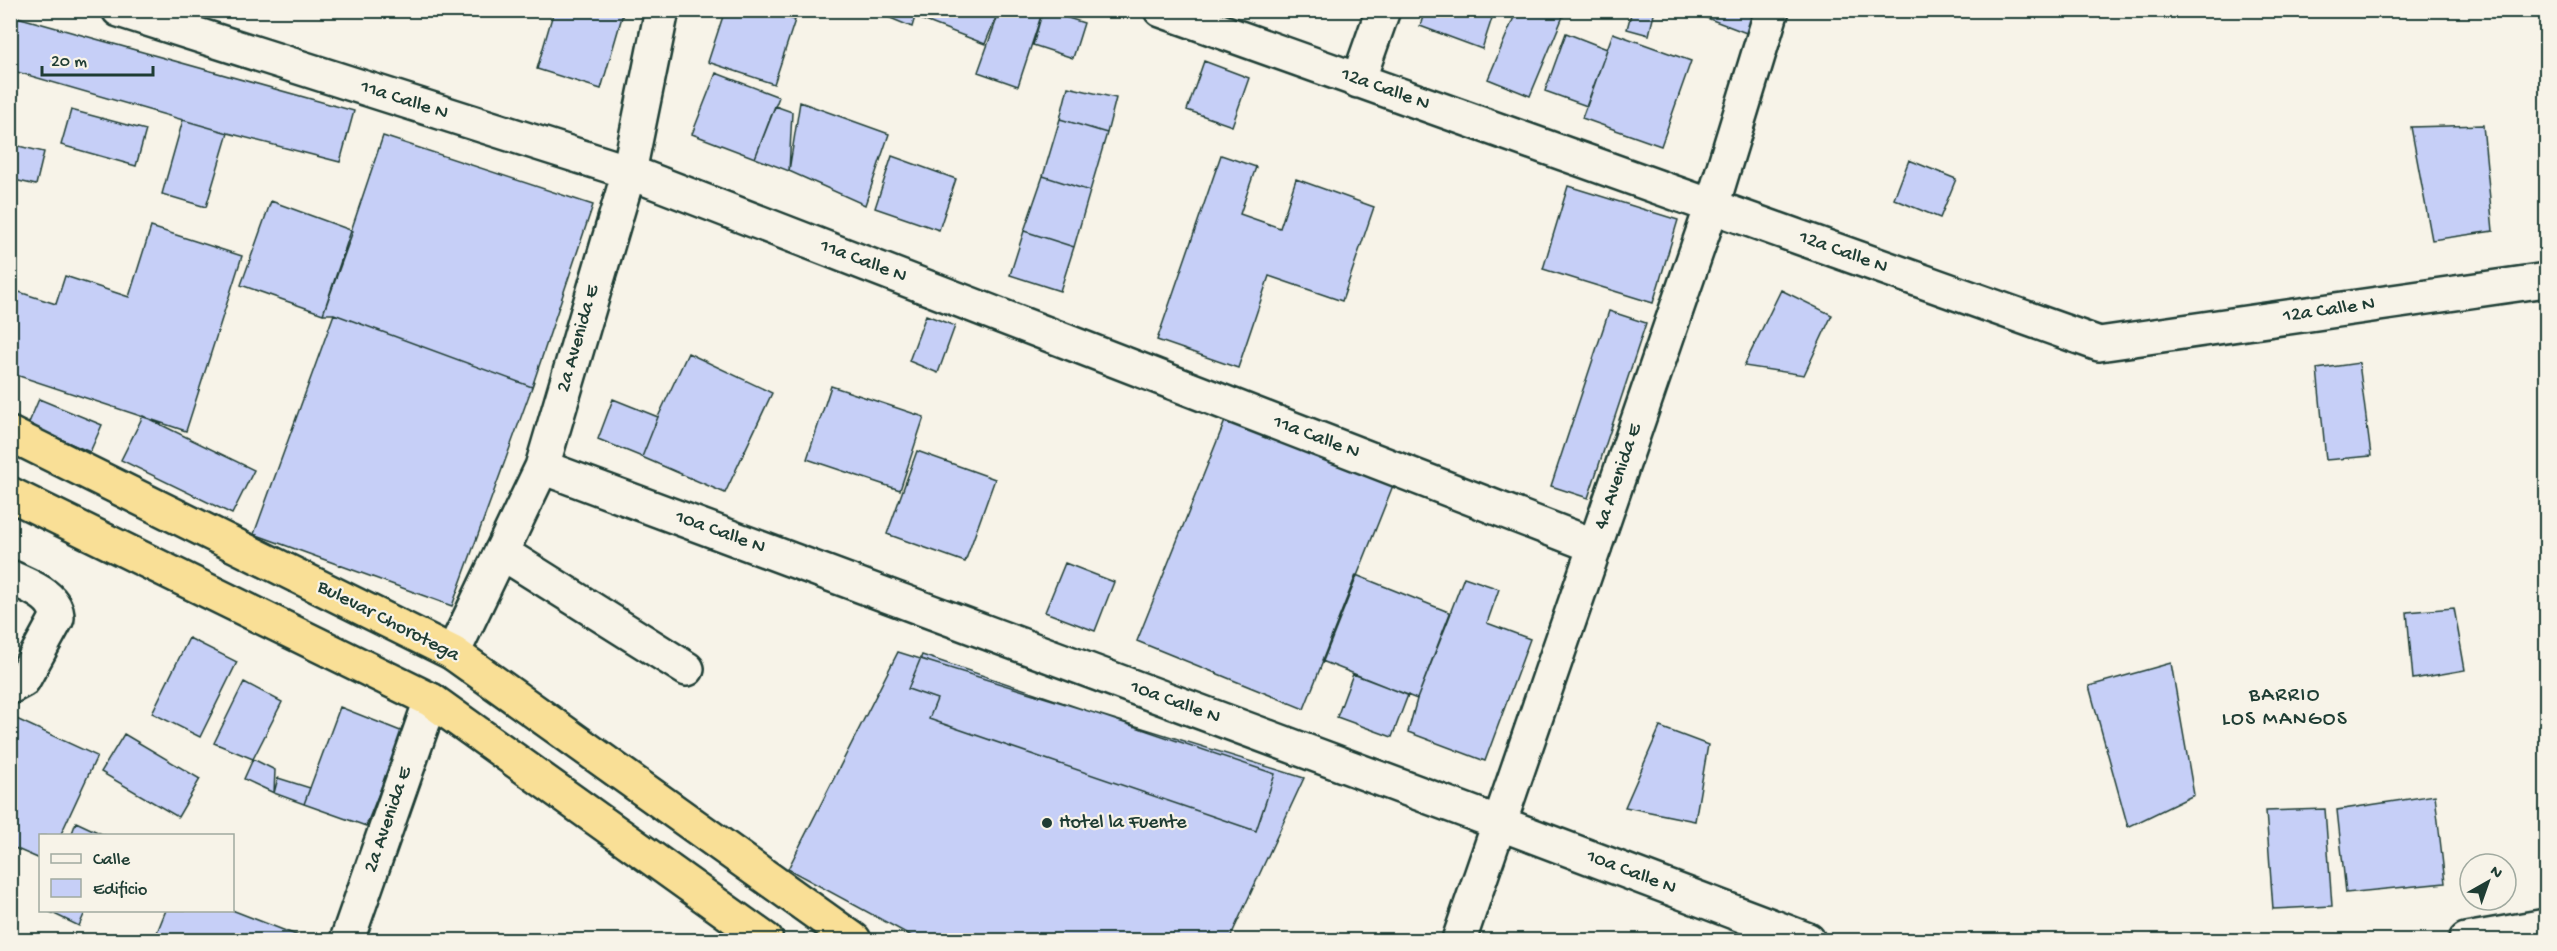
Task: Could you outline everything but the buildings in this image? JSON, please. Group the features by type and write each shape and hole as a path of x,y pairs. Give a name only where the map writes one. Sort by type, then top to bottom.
{"highway":[{"name":"Bulevar Chorotega","path":"10,434 453,653 854,940"},
{"path":"10,494 431,700 766,940"},
{"path":"220,597 243,549"}],"street":[{"name":"11a Calle N","path":"119,10 629,172 1595,546"},
{"name":"2a Avenida E","path":"453,653 542,467 629,172 662,10"},
{"name":"12a Calle N","path":"1161,10 2099,344 2547,280"},
{"path":"1358,81 1383,10"},
{"name":"4a Avenida E","path":"1459,940 1712,206 1772,10"},
{"name":"10a Calle N","path":"542,467 1808,940"},
{"path":"501,552 687,669"},
{"path":"10,577 50,599 57,608 57,618 23,680 10,687"},
{"name":"2a Avenida E","path":"347,940 431,700"},
{"path":"2466,940 2547,926"}],"place":[{"name":"Hotel la Fuente","path":"1047,823"}],"district":[{"name":"BARRIO LOS MANGOS","path":"2285,708"}]}
